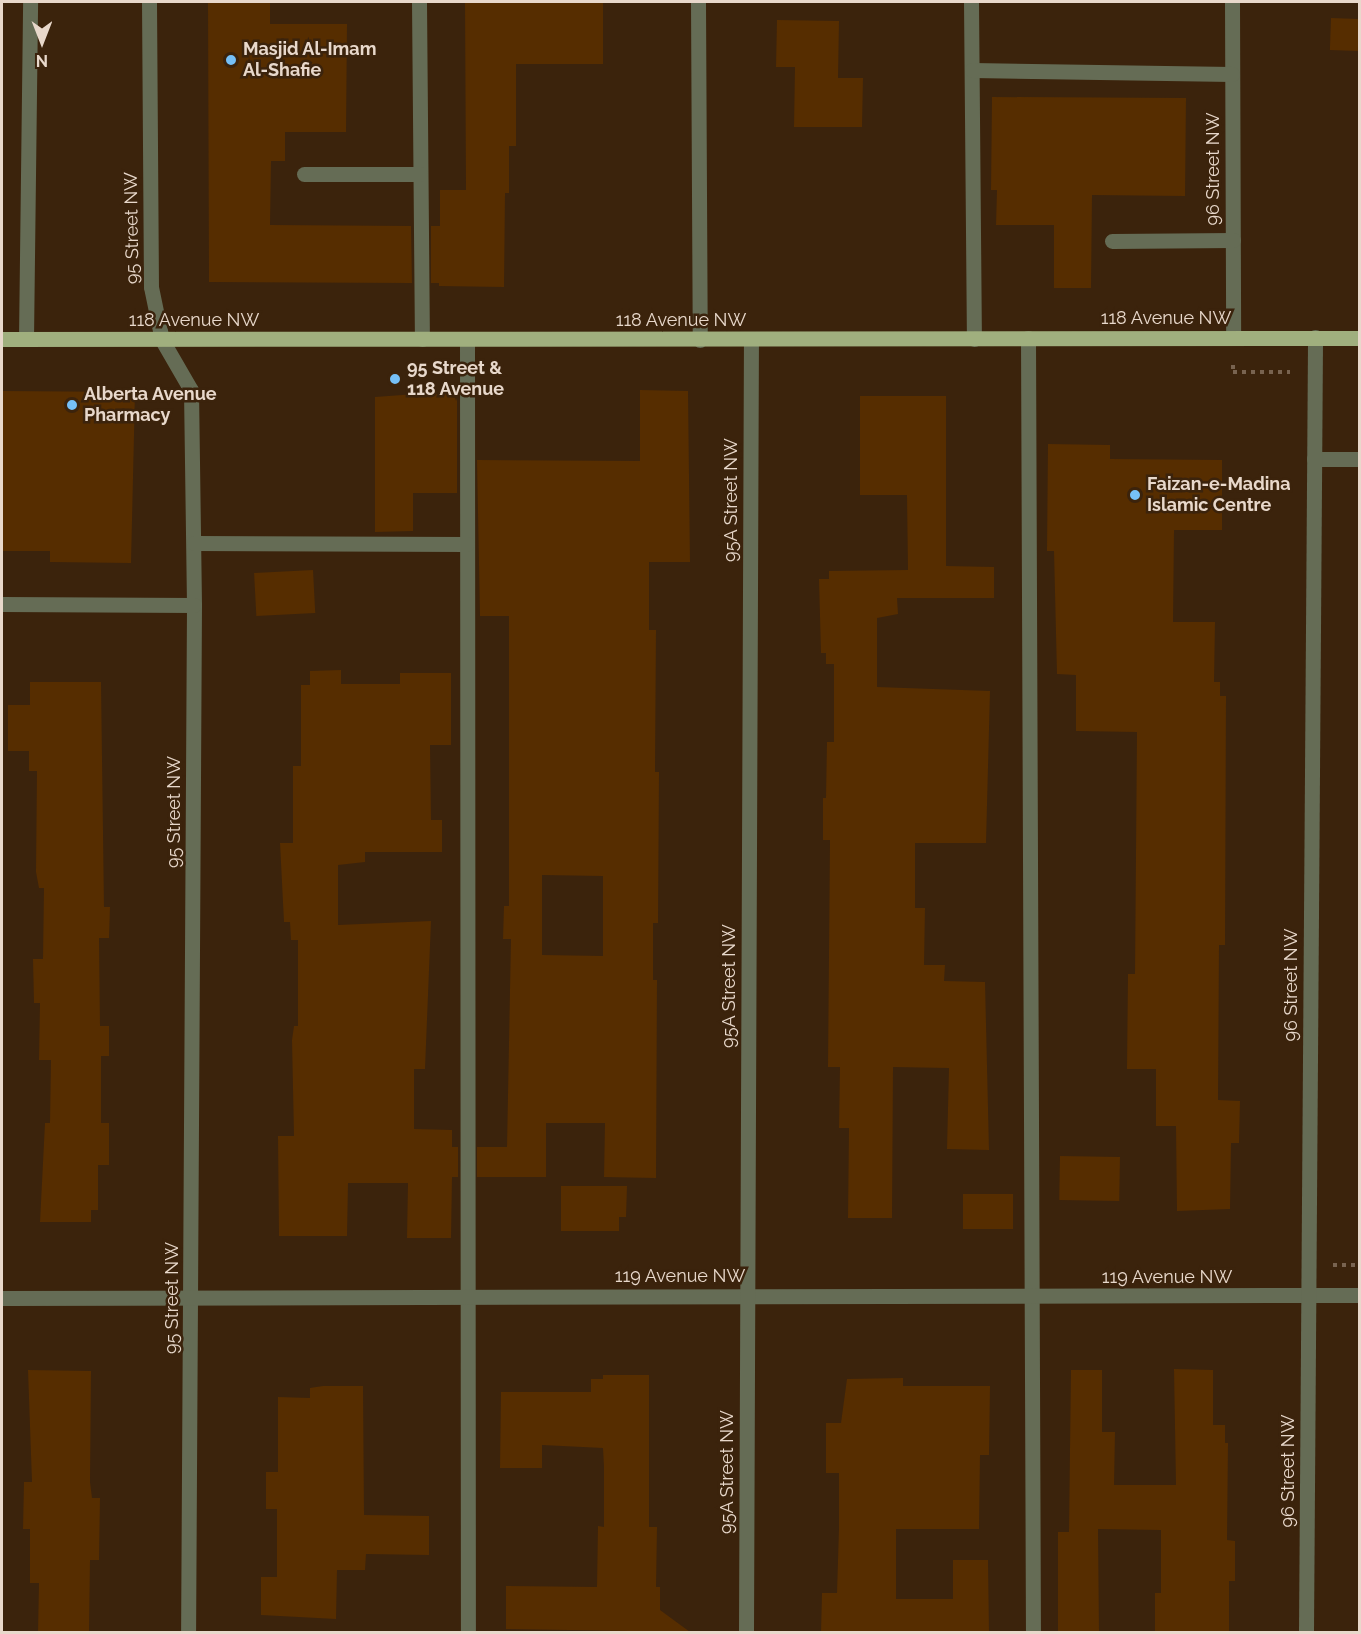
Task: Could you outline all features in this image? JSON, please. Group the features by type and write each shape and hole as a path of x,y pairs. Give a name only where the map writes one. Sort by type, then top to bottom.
{"main road":[{"name":"118 Avenue NW","path":"2,339 1359,338"}],"street":[{"path":"26,339 30,2"},
{"name":"95 Street NW","path":"149,2 151,287 162,340 191,390 194,605 188,1632"},
{"path":"419,2 422,339"},
{"path":"698,2 700,340"},
{"path":"971,2 974,339"},
{"name":"96 Street NW","path":"1232,2 1233,337"},
{"path":"972,70 1232,74"},
{"path":"304,174 420,174"},
{"path":"1112,241 1233,240"},
{"name":"96 Street NW","path":"1306,1632 1315,337"},
{"path":"1028,338 1033,1632"},
{"path":"467,339 470,1296 468,1632"},
{"name":"95A Street NW","path":"746,1632 751,340"},
{"path":"1314,459 1359,459"},
{"path":"194,543 467,544"},
{"path":"2,604 194,605"},
{"name":"119 Avenue NW","path":"2,1298 1359,1295"}],"building":[{"path":"208,2 270,2 270,24 347,24 346,132 285,132 285,161 271,161 270,225 411,226 412,283 209,282"},
{"path":"465,2 603,2 603,64 516,64 516,146 509,146 509,193 505,193 504,287 439,286 439,283 431,283 431,226 440,226 440,190 466,190"},
{"path":"1331,18 1359,19 1358,51 1330,50"},
{"path":"777,20 839,21 838,78 863,78 862,127 794,127 795,67 776,67"},
{"path":"992,97 1186,98 1185,196 1092,195 1091,288 1054,288 1054,225 996,225 997,190 991,190"},
{"path":"640,390 688,391 690,562 649,562 649,630 656,630 655,772 659,772 658,923 653,923 653,980 657,980 656,1178 604,1177 605,1123 546,1123 546,1177 477,1177 477,1147 507,1147 511,939 503,939 504,906 509,906 509,616 480,616 477,460 640,461","holes":["542,875 603,876 603,956 542,955"]},
{"path":"2,391 135,392 131,563 50,562 50,551 2,551"},
{"path":"457,394 457,493 413,493 413,531 375,532 375,397"},
{"path":"860,396 946,396 946,566 994,567 994,598 897,598 898,614 877,618 877,687 990,691 986,843 915,843 915,908 925,908 924,965 945,965 944,981 985,982 989,1150 947,1149 949,1068 893,1067 892,1218 848,1218 849,1128 839,1128 840,1067 828,1067 830,840 823,840 823,798 826,798 827,742 834,742 834,664 826,664 826,653 821,653 819,579 829,579 829,571 908,570 907,495 860,495"},
{"path":"1048,444 1110,445 1110,459 1222,460 1222,530 1174,530 1173,622 1215,622 1214,682 1220,682 1220,696 1226,696 1225,945 1219,945 1218,1100 1240,1101 1239,1143 1231,1143 1230,1209 1177,1211 1176,1126 1156,1126 1156,1069 1127,1069 1128,974 1135,974 1137,732 1076,731 1076,675 1057,674 1054,551 1047,551"},
{"path":"313,570 315,613 256,616 254,573"},
{"path":"341,670 341,684 400,684 400,673 451,673 451,745 430,745 431,820 442,820 442,852 365,852 365,862 338,865 338,925 431,921 425,1069 414,1069 414,1129 452,1130 452,1147 458,1147 458,1177 452,1177 451,1238 407,1238 408,1183 348,1183 347,1236 279,1236 278,1136 294,1136 292,1040 294,1026 298,1026 298,940 291,940 290,922 284,922 280,843 293,843 293,766 301,766 301,685 310,685 310,671"},
{"path":"30,682 101,682 104,907 110,907 109,938 99,938 100,1026 109,1026 109,1056 101,1056 101,1123 109,1123 109,1165 98,1165 98,1210 91,1210 91,1222 40,1222 45,1123 50,1123 51,1060 39,1060 40,1003 34,1003 33,959 43,959 44,888 39,888 36,872 37,771 29,771 29,751 8,751 8,705 30,705"},
{"path":"1060,1156 1120,1157 1119,1201 1059,1200"},
{"path":"561,1186 627,1186 626,1217 619,1217 619,1231 561,1231"},
{"path":"963,1194 1013,1194 1013,1229 963,1229"},
{"path":"1174,1369 1213,1370 1213,1425 1225,1425 1225,1443 1228,1443 1227,1540 1235,1541 1235,1581 1229,1581 1229,1632 1155,1632 1155,1593 1161,1593 1161,1530 1098,1529 1099,1632 1058,1632 1058,1532 1069,1532 1071,1370 1102,1370 1102,1432 1115,1432 1114,1485 1176,1485"},
{"path":"28,1370 91,1371 90,1482 92,1498 100,1498 99,1560 90,1560 89,1632 38,1632 39,1583 30,1583 30,1529 23,1529 24,1482 32,1482"},
{"path":"603,1375 649,1375 649,1527 657,1527 656,1587 660,1587 660,1610 690,1632 506,1629 506,1586 597,1587 598,1526 604,1527 604,1467 603,1448 542,1445 542,1468 500,1468 501,1392 591,1392 591,1379 603,1379"},
{"path":"903,1378 903,1386 990,1386 989,1455 980,1455 979,1529 896,1529 896,1599 953,1599 953,1560 988,1560 989,1632 821,1632 822,1593 837,1593 839,1528 839,1473 826,1473 826,1423 841,1423 847,1379"},
{"path":"363,1386 364,1515 429,1516 429,1555 366,1554 365,1570 337,1570 336,1619 261,1615 261,1577 277,1577 277,1509 266,1509 266,1472 278,1472 278,1397 310,1398 310,1388"}],"place":[{"name":"Masjid Al-Imam Al-Shafie","path":"231,60"},
{"name":"95 Street & 118 Avenue","path":"395,379"},
{"name":"Alberta Avenue Pharmacy","path":"72,405"},
{"name":"Faizan-e-Madina Islamic Centre","path":"1135,495"}]}
